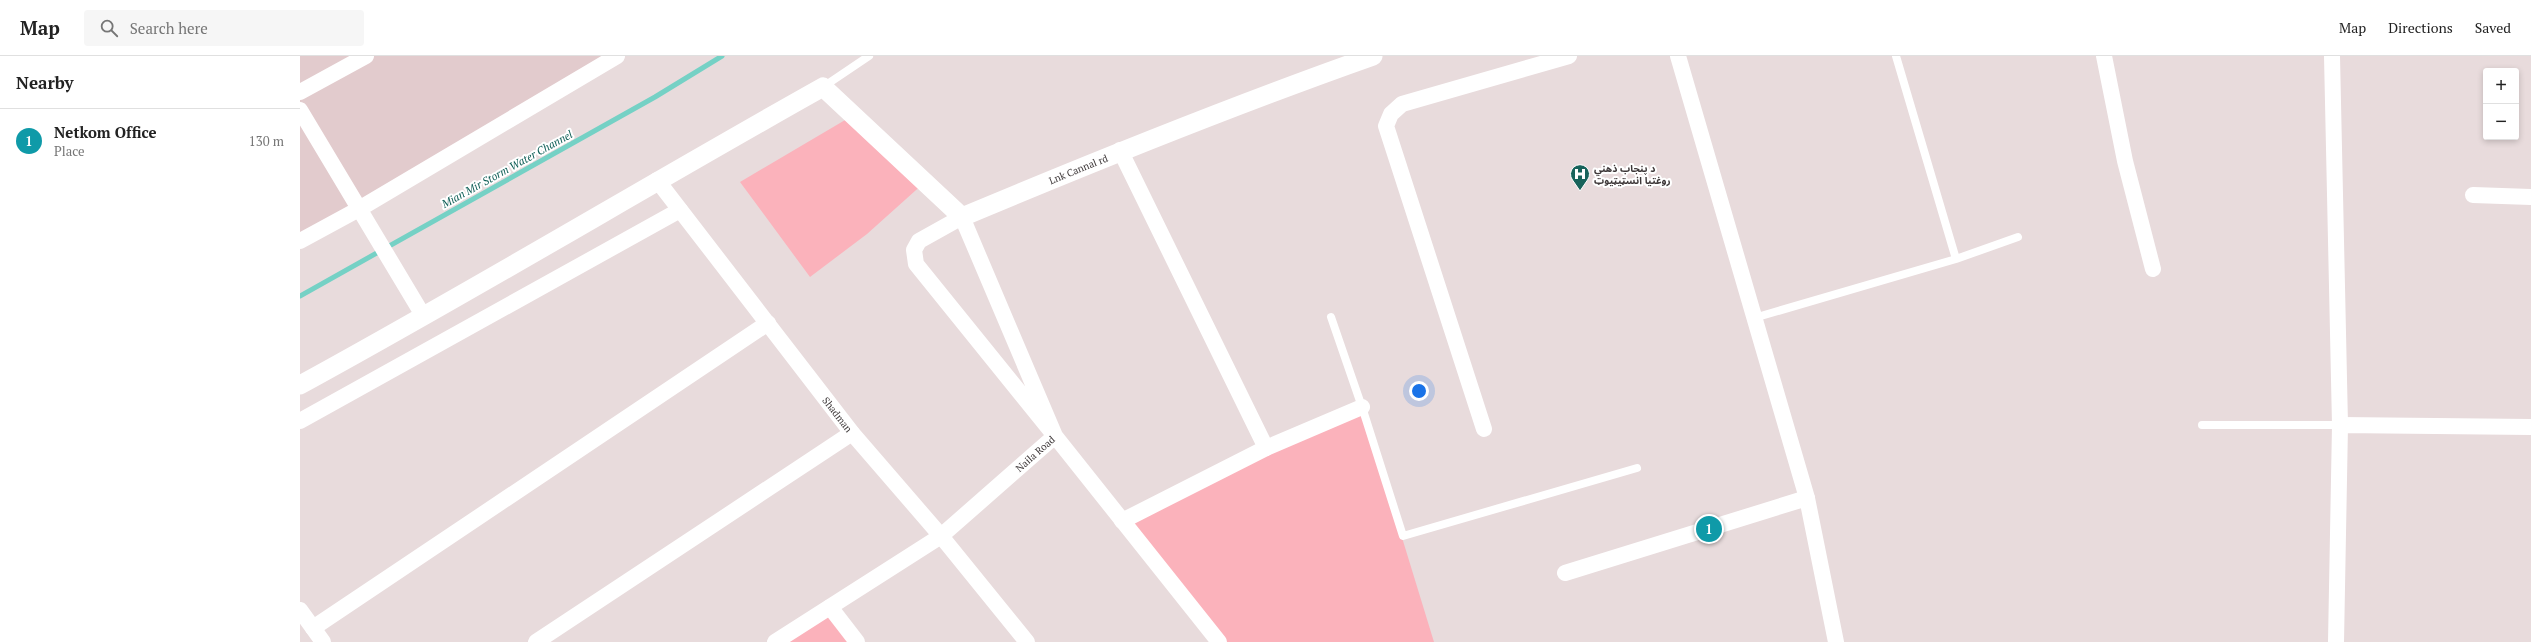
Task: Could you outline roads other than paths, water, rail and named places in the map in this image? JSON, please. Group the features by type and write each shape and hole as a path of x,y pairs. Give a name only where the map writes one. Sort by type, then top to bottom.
{"street":[{"path":"300,92 343,61 366,56"},
{"path":"300,241 363,216 617,56"},
{"name":"Lnk Cannal rd","path":"962,217 1120,150 1247,100 1373,56"},
{"path":"1484,429 1386,126 1391,114 1402,104 1569,56"},
{"path":"1678,56 1807,498 1836,642"},
{"path":"2104,56 2125,161 2153,269"},
{"path":"2332,56 2340,425 2336,642"},
{"path":"300,385 424,317 658,180 823,88 962,217 1055,436 1219,642"},
{"path":"300,110 424,317"},
{"path":"1120,150 1266,448"},
{"name":"Shadman","path":"658,180 852,433 940,536 1027,642"},
{"path":"2474,195 2531,197"},
{"path":"300,421 680,210"},
{"name":"Naila Road","path":"775,642 940,536 1055,436 916,264 914,250 920,240 962,217"},
{"path":"313,628 768,323"},
{"path":"1122,521 1266,448 1362,407"},
{"path":"2340,425 2531,427"},
{"path":"536,642 852,433"},
{"path":"1565,573 1807,498"},
{"path":"830,607 857,642"},
{"path":"300,610 323,642"}],"lane":[{"path":"823,88 869,56"},
{"path":"1896,56 1956,259"},
{"path":"1754,318 1956,259 2018,237"},
{"path":"1331,317 1362,407 1403,536 1637,468"},
{"path":"2202,425 2340,425"}],"waterway":[{"name":"Mian Mir Storm Water Channel","path":"300,296 655,97 722,56"}],"place":[{"name":"د پنجاب ذهني روغتیا انسټیټیوټ","path":"1580,191"},
{"name":"Netkom Office","path":"1709,529"}]}
